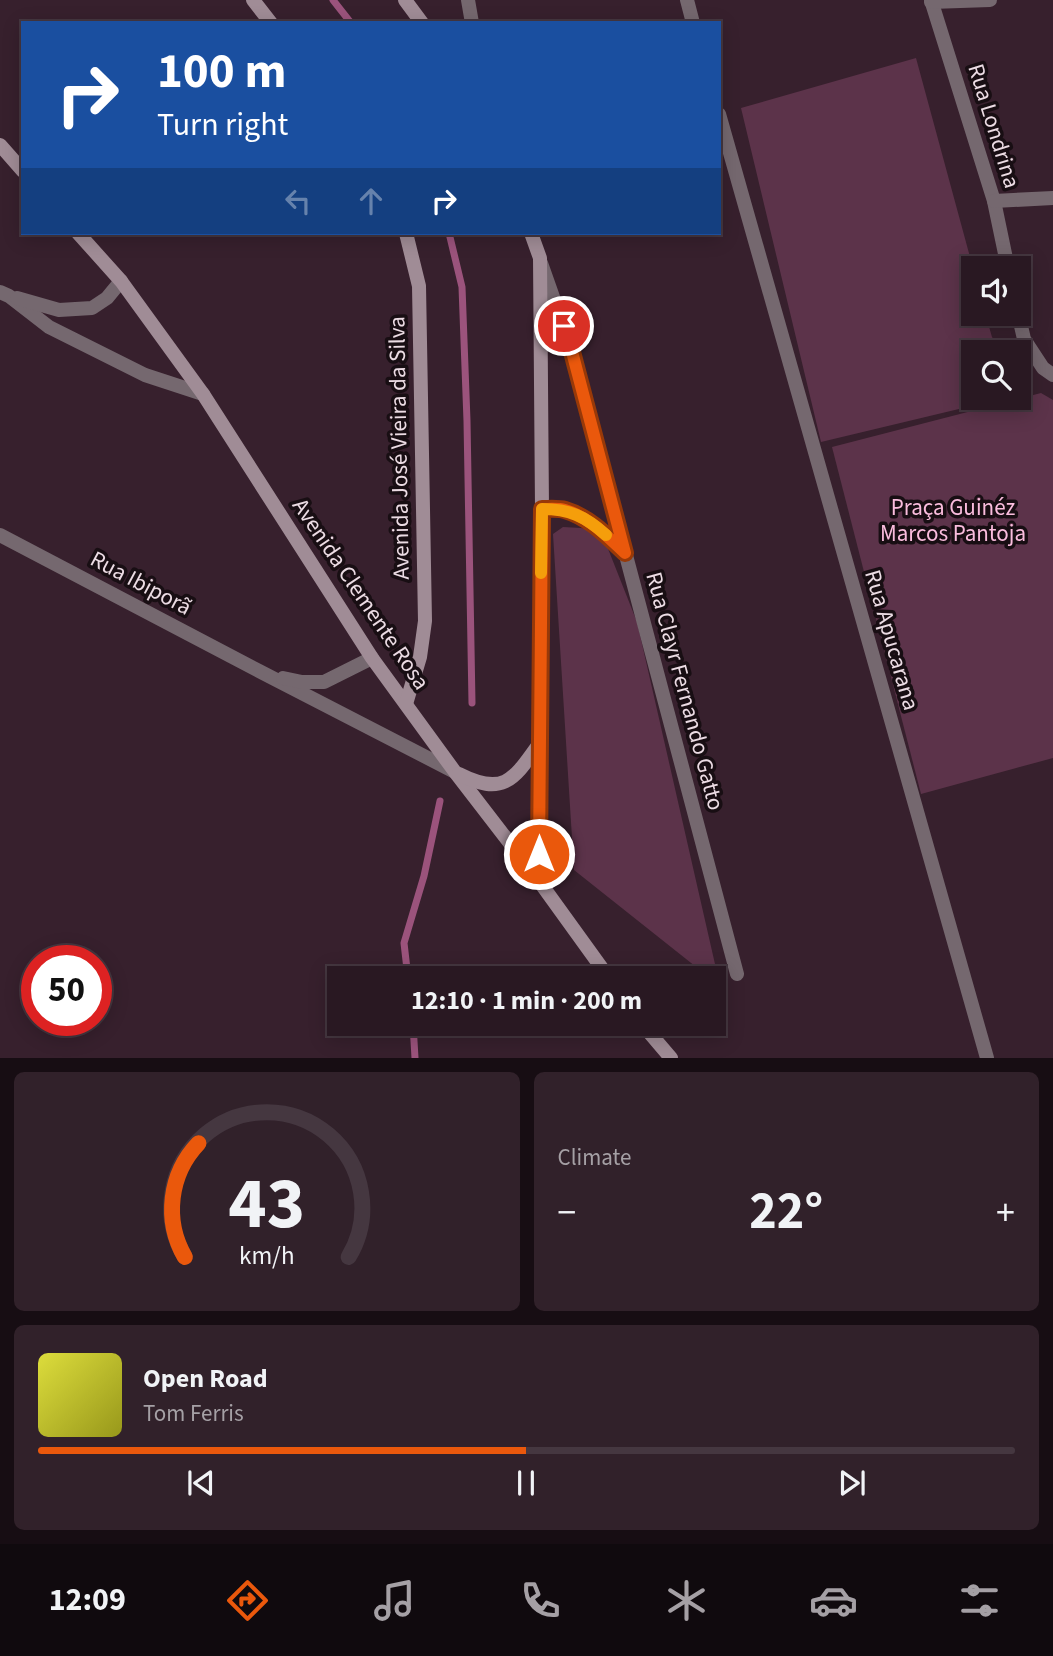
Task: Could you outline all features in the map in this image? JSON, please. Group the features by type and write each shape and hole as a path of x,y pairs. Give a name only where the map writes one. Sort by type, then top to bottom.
{"main road":[{"path":"253,0 269,21"},
{"path":"405,0 421,21"},
{"path":"0,145 21,169"},
{"name":"Avenida Clemente Rosa","path":"80,235 121,281 203,394 372,658 600,966"},
{"name":"Avenida José Vieira da Silva","path":"406,235 419,286 425,621 419,657 406,704"},
{"name":"Rua Clayr Fernando Gatto","path":"532,235 540,258 540,881"},
{"path":"455,772 489,785 507,782 520,772 539,744"},
{"path":"652,1036 671,1058"}],"street":[{"path":"468,0 472,21"},
{"path":"687,0 692,21"},
{"path":"931,1 990,0"},
{"name":"Rua Londrina","path":"931,1 994,201 1006,256"},
{"name":"Rua Apucarana","path":"721,121 987,1058"},
{"path":"994,201 1053,198"},
{"name":"Rua Clayr Fernando Gatto","path":"540,258 571,348 737,974"},
{"path":"4,294 59,310 92,308 107,298 121,281"},
{"path":"4,294 50,327 85,345 145,375 203,394"},
{"path":"1021,326 1024,339 1043,368 1053,375"},
{"path":"542,509 563,509 583,518 625,553"},
{"name":"Rua Ibiporã","path":"0,535 455,772"},
{"name":"Rua Ibiporã","path":"261,673 302,682 324,682 372,658"}],"green space":[{"path":"916,58 970,256 961,256 961,326 989,326 994,340 961,340 961,408 821,442 741,108"},
{"name":"Praça Guinéz Marcos Pantoja","path":"1041,393 1053,400 1053,758 921,794 832,447 975,410 1031,410 1031,396"},
{"path":"563,527 601,531 637,622 715,966 695,966 574,870 553,534"}],"waterway":[{"path":"333,0 349,21"},
{"path":"449,235 462,287 472,703"},
{"path":"407,966 404,943 424,876 440,801"},
{"path":"414,1036 415,1058"}],"slow traffic":[{"path":"541,573 542,509 563,509 583,518 606,535"}],"route":[{"path":"539,854 542,509 563,509 583,518 625,553 564,326"}]}
